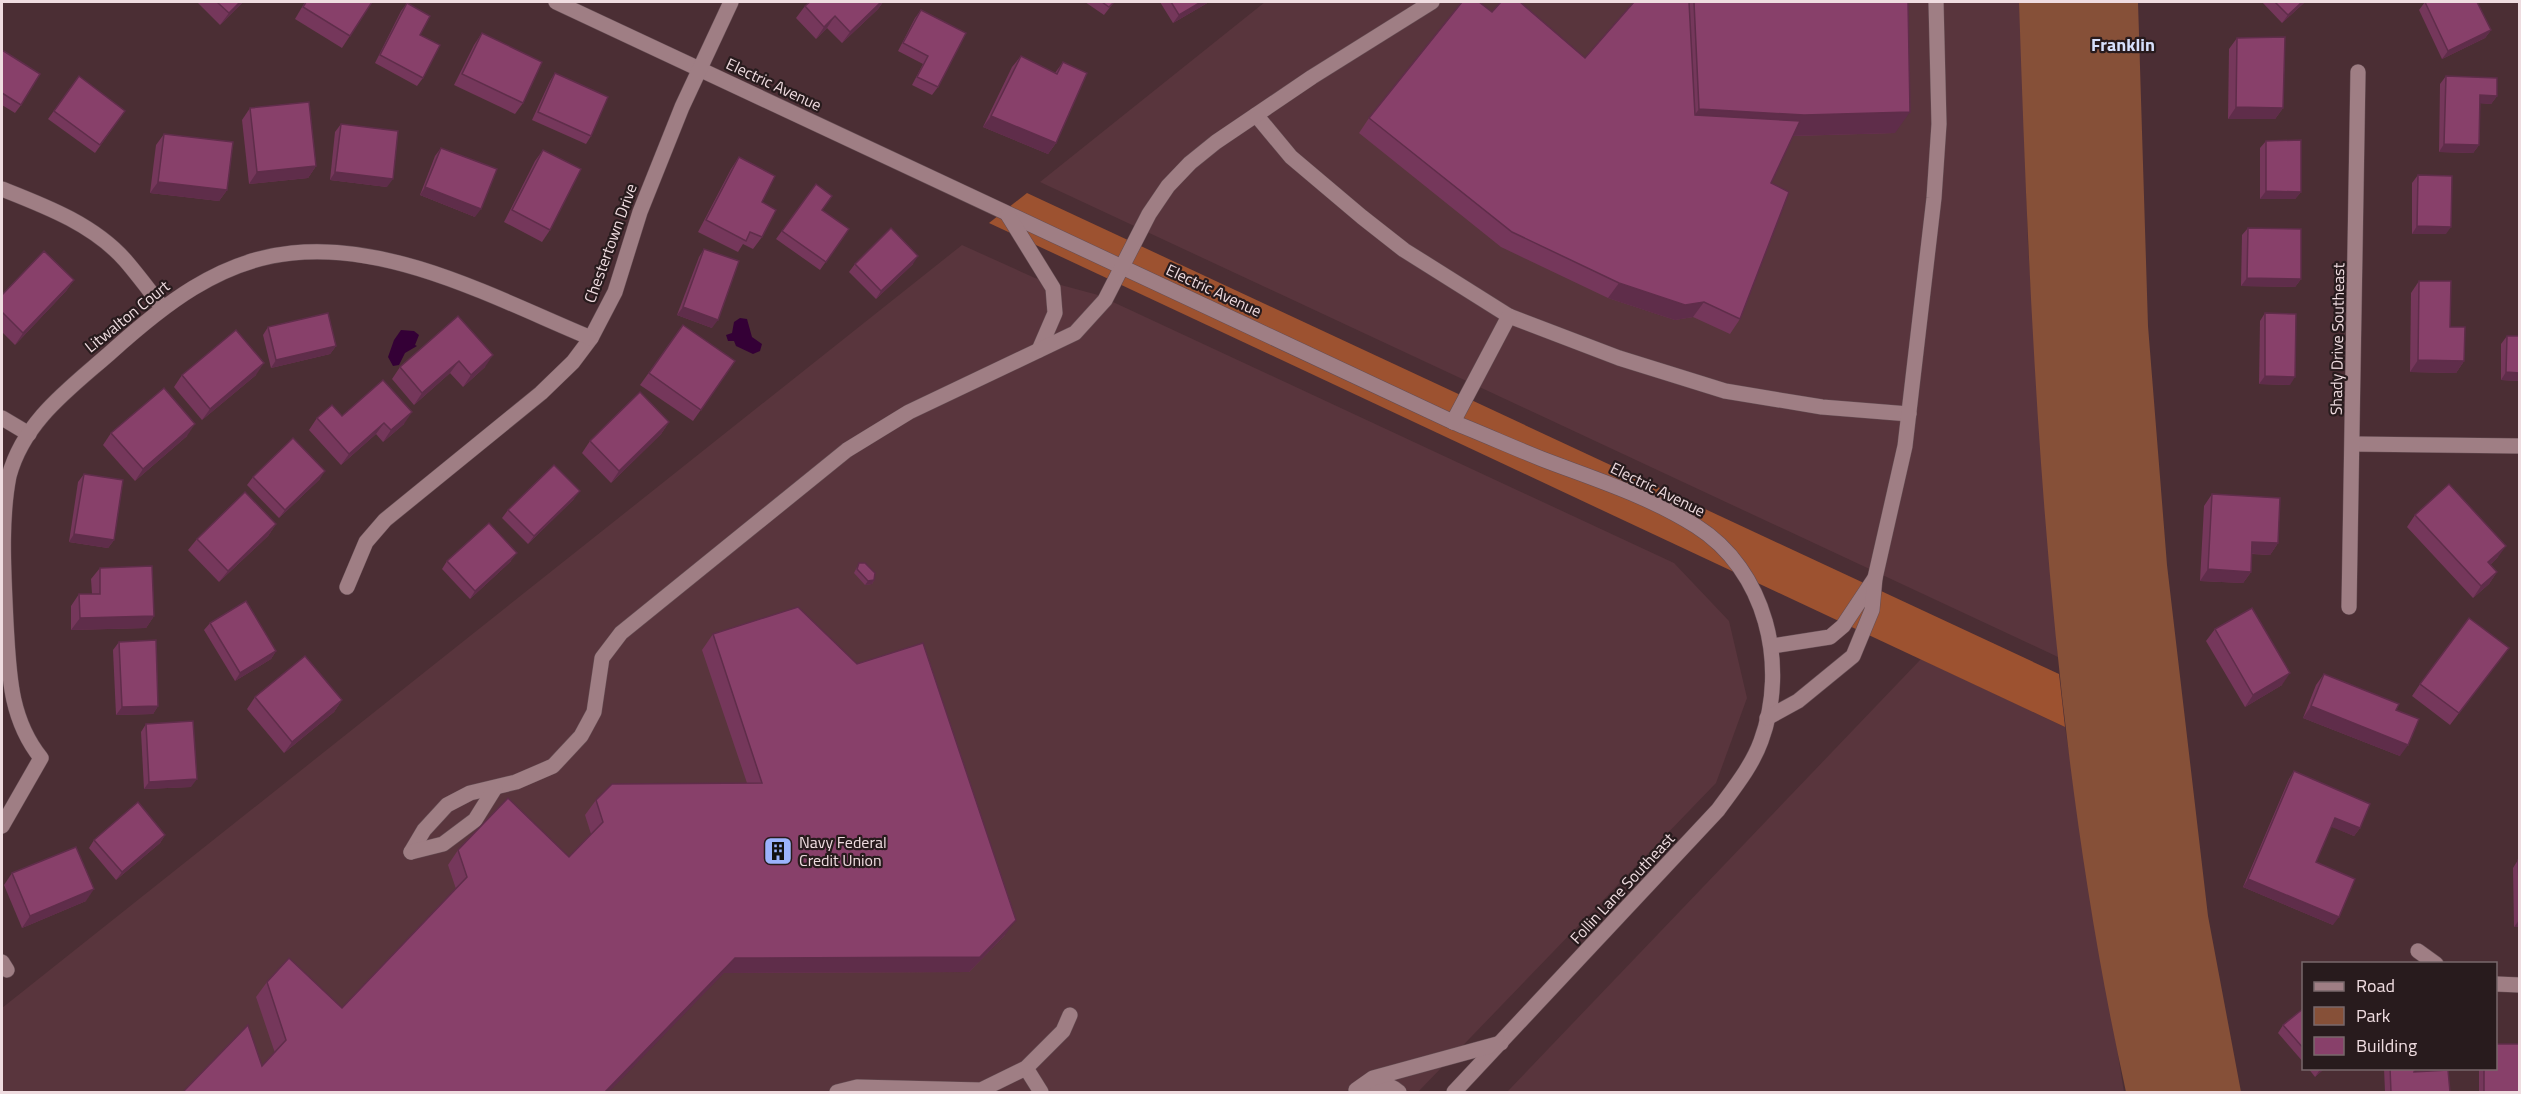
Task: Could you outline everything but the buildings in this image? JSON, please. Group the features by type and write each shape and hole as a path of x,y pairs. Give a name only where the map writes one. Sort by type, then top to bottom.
{"street":[{"name":"Electric Avenue","path":"556,2 1453,422 1611,484 1696,526 1714,540 1738,565 1760,606 1772,646 1773,682"},
{"name":"Chestertown Drive","path":"347,587 366,542 385,520 541,393 573,362 591,338 615,292 640,212 698,69 731,2"},
{"path":"495,788 475,820 443,844 411,852 424,830 447,805 471,793 495,788 553,766 581,736 594,712 602,658 621,633 847,450 901,417 1075,333 1105,300 1141,226 1168,186 1216,142 1432,2"},
{"path":"1767,718 1798,701 1853,656 1872,610 1875,578 1892,509 1909,414 1934,198 1939,124 1936,2"},
{"name":"Shady Drive Southeast","path":"2349,607 2358,72"},
{"path":"1256,115 1291,157 1362,217 1404,250 1509,316 1619,358 1725,391 1822,407 1909,414"},
{"path":"2,189 51,208 88,229 124,258 162,307"},
{"path":"1008,215 1053,288 1055,313 1039,350"},
{"name":"Litwalton Court","path":"2,826 41,758 19,721 10,690 3,563 5,499 9,476 17,453 61,393 162,307 202,281 244,263 289,253 334,250 381,258 461,285 591,338"},
{"path":"1453,422 1509,316"},
{"path":"2,418 29,434"},
{"path":"2353,444 2520,446"},
{"path":"1772,646 1830,637 1843,626 1875,578"},
{"name":"Follin Lane Southeast","path":"1454,1092 1718,810 1745,773 1761,741 1773,682"},
{"path":"2418,951 2434,962"},
{"path":"2497,984 2520,985"},
{"path":"837,1092 857,1087 981,1090 1026,1068 1063,1031 1070,1015"},
{"path":"1355,1091 1373,1078 1501,1043"},
{"path":"1026,1068 1041,1092"},
{"path":"1355,1091 1378,1083 1393,1086 1399,1092"}],"shaded area":[{"path":"1265,2 2021,2 2028,245 2058,657 1040,182"},
{"path":"1027,193 2059,674 2065,727 989,223"},
{"path":"962,245 1035,278 1098,295 1674,563 1729,621 1747,698 1716,783 1418,1092 2,1092 2,1008"},
{"path":"740,318 747,319 752,337 762,344 760,351 753,354 736,346 734,341 728,341 726,335 732,333 734,322"},
{"path":"401,330 414,331 419,335 415,345 417,346 405,353 399,365 393,366 388,357 394,340"},
{"path":"1921,659 2065,727 2124,1092 1507,1092"}],"green space":[{"path":"2019,2 2138,2 2148,326 2167,565 2208,916 2241,1092 2126,1092 2100,958 2078,823 2061,687 2038,412"}],"place":[{"name":"Navy Federal Credit Union","path":"778,851"}],"district":[{"name":"Franklin","path":"2123,45"}]}
